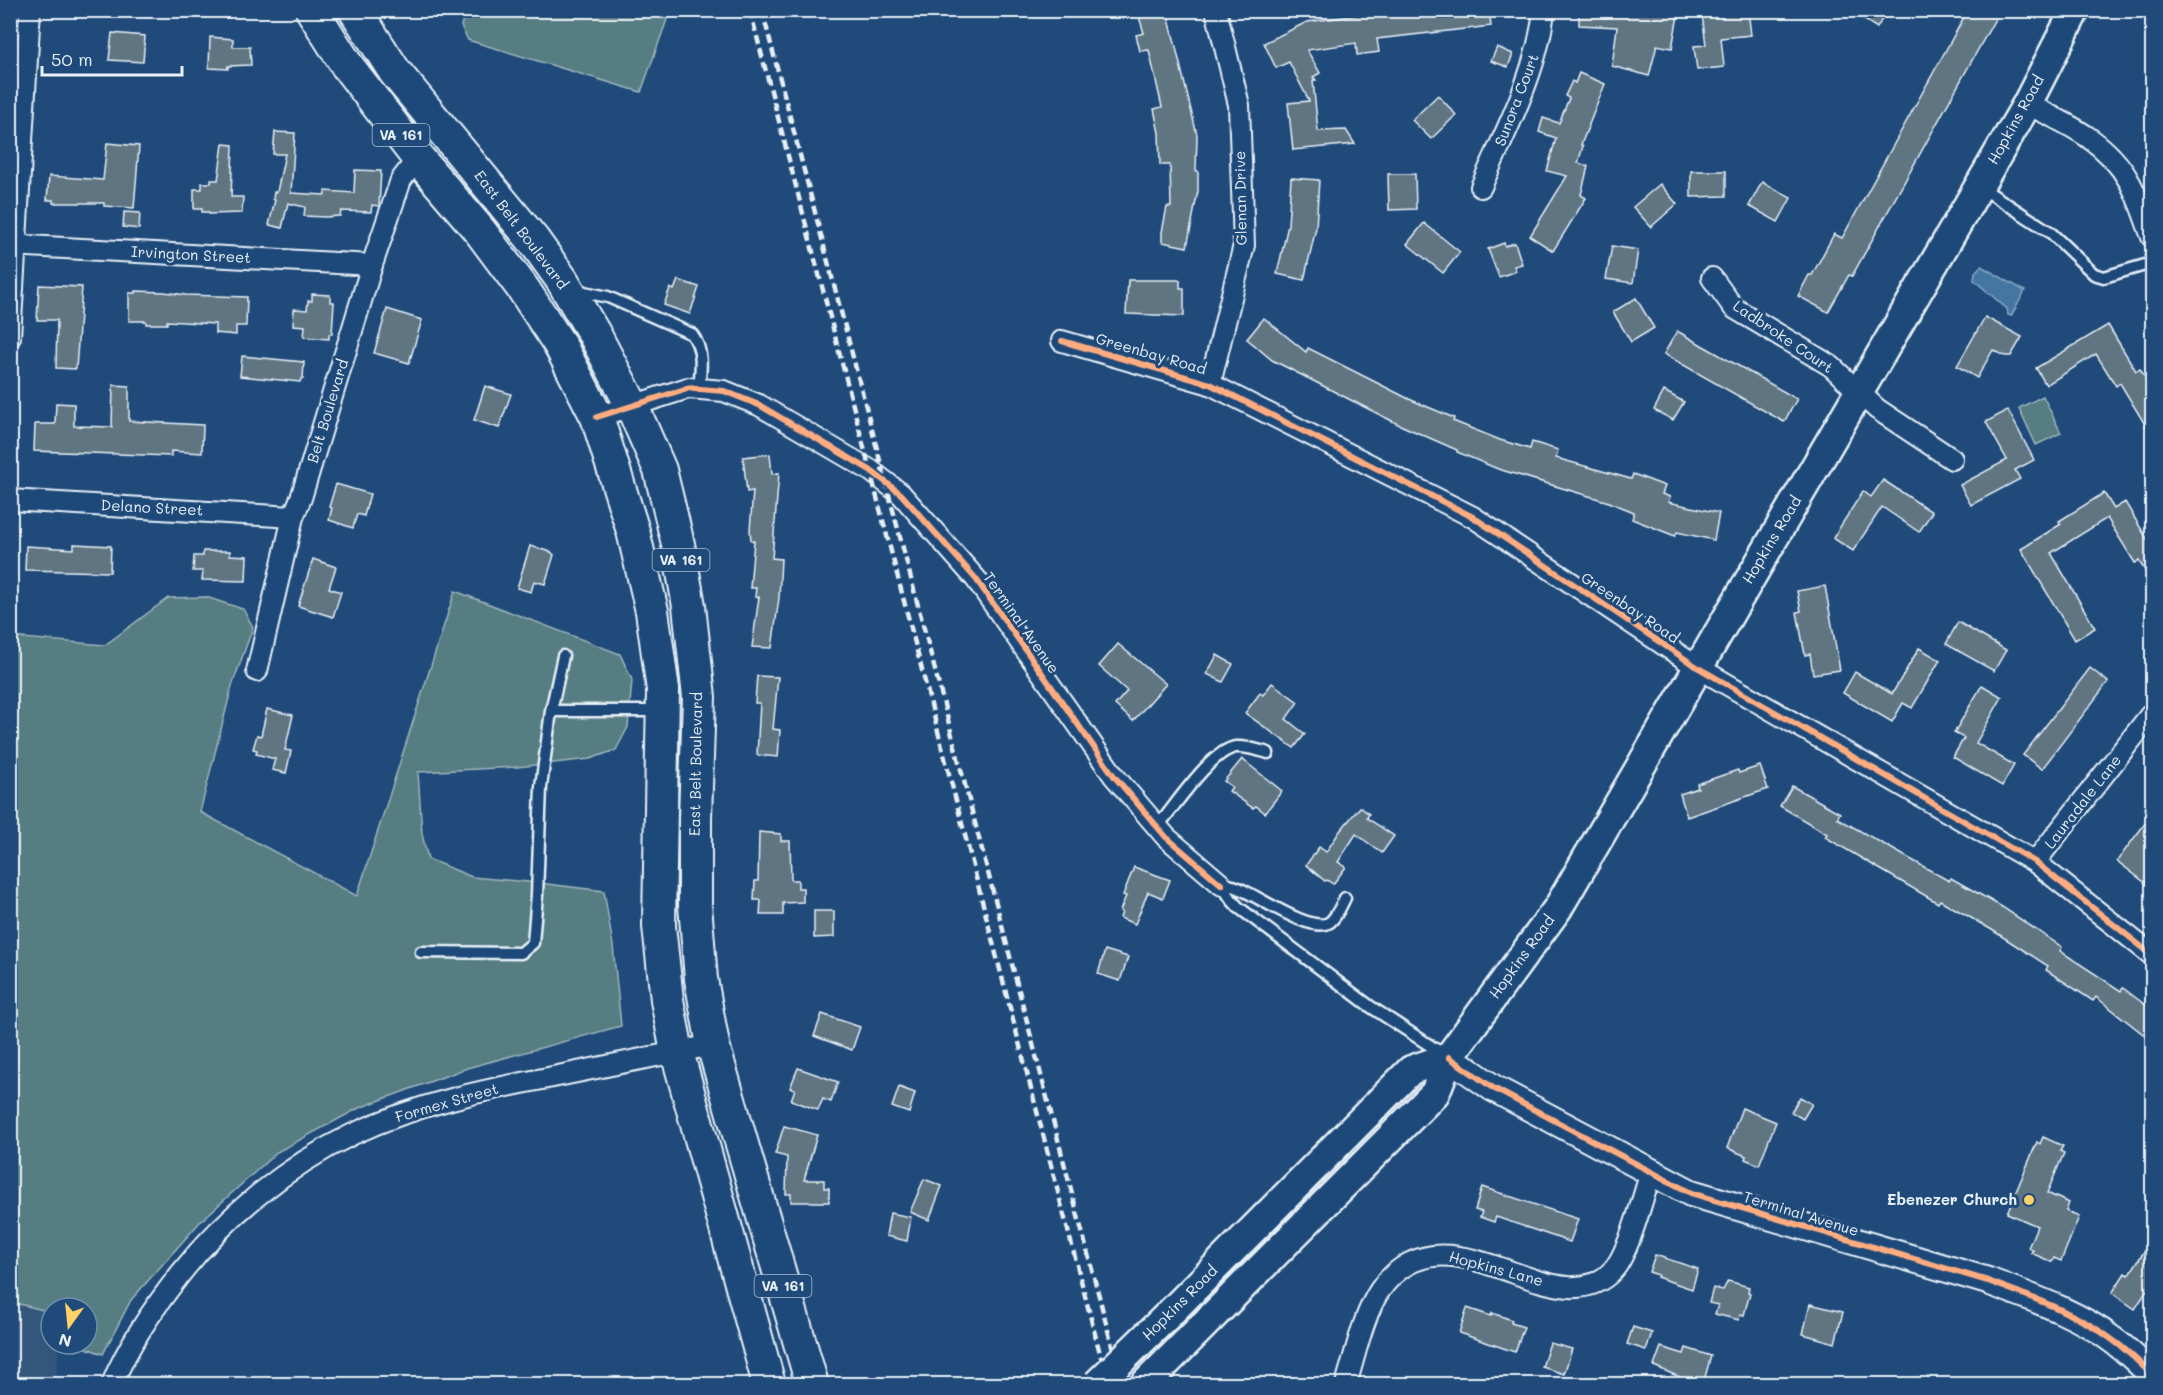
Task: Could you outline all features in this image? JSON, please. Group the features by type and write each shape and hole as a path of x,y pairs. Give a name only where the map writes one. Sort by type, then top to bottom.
{"main road":[{"name":"VA 161","path":"312,10 346,64 418,158 480,231 524,290 560,345 597,417 633,531 649,599 663,690 659,926 677,1052 769,1384"},
{"name":"East Belt Boulevard","path":"355,10 395,72 534,242 567,289 595,335 632,406 660,470 678,544 689,606 699,697 694,818 694,905 701,979 713,1045 812,1384"},
{"name":"Hopkins Road","path":"1145,1384 1435,1093 1449,1057 1558,908 2027,104 2075,10"},
{"name":"Hopkins Road","path":"1097,1384 1411,1070 1449,1057"}],"street":[{"path":"10,337 30,10"},
{"name":"Glenan Drive","path":"1210,384 1244,245 1239,105 1215,10"},
{"name":"Sunora Court","path":"1481,187 1533,64 1543,25 1544,10"},
{"path":"2027,104 2075,127 2103,147 2129,180 2152,237"},
{"name":"Belt Boulevard","path":"257,671 294,517 302,498 372,265 401,180 418,158"},
{"name":"Irvington Street","path":"14,245 372,265"},
{"name":"Ladbroke Court","path":"1712,278 1734,308 1830,366 1884,414 1952,459"},
{"name":"Greenbay Road","path":"1062,340 1210,384 1473,517 1697,667 2035,862 2152,955"},
{"name":"Terminal Avenue","path":"597,417 688,388 724,391 759,405 870,470 901,494 976,579 1114,776 1157,827 1222,885"},
{"name":"Delano Street","path":"10,500 294,517"},
{"name":"Lauradale Lane","path":"2035,862 2152,713"},
{"name":"Formex Street","path":"112,1384 151,1314 191,1260 212,1238 246,1206 282,1178 351,1135 425,1106 476,1092 713,1045"},
{"name":"Terminal Avenue","path":"1449,1057 1493,1088 1691,1193 1978,1278 2022,1294 2077,1319 2112,1339 2152,1374"},
{"name":"Hopkins Lane","path":"1347,1384 1370,1308 1379,1291 1408,1265 1421,1258 1443,1255 1469,1258 1559,1286 1584,1288 1602,1280 1615,1269 1624,1253 1651,1172"}],"lane":[{"path":"1978,186 2050,232 2094,274 2104,277 2152,262"},
{"path":"567,289 609,297 692,334 699,344 701,356 699,389"},
{"path":"421,952 521,953 533,943 541,787 551,711 563,656"},
{"path":"551,711 663,711"},
{"path":"1157,827 1213,760 1233,747 1248,747 1268,753"},
{"path":"1222,885 1236,887 1276,908 1318,925 1329,923 1338,913 1345,898"},
{"name":"Terminal Avenue","path":"1222,885 1238,907 1371,1007 1449,1057"}],"shaded area":[{"path":"1981,266 2025,291 2011,316 2008,315 2007,309 1974,280 1975,272"},
{"path":"11,1302 39,1309 39,1356 58,1356 56,1384 11,1384"}],"green space":[{"path":"668,10 669,14 641,92 468,40 461,26 465,11"},
{"path":"2043,396 2061,433 2036,445 2019,408"},
{"path":"455,591 620,654 632,680 628,727 616,750 590,759 517,767 418,772 422,834 428,859 472,877 604,891 613,946 621,1026 467,1068 359,1108 277,1152 200,1222 131,1300 103,1354 99,1353 99,1296 39,1296 39,1309 11,1302 11,637 105,645 168,598 206,597 243,609 253,627 232,686 200,812 357,896"}],"building":[{"path":"1137,10 1167,10 1197,135 1198,191 1187,247 1162,242 1167,207 1171,207 1170,165 1160,165 1159,133 1154,109 1162,107 1149,50 1140,51 1136,35 1144,33"},
{"path":"1395,10 1489,10 1491,26 1377,39 1379,52 1357,55 1356,43 1307,50 1320,73 1313,77 1316,80 1313,81 1318,131 1346,130 1355,144 1293,150 1288,103 1309,101 1289,62 1276,68 1264,43 1307,22"},
{"path":"1579,10 1679,10 1672,48 1657,45 1649,76 1612,66 1617,27 1579,25"},
{"path":"1748,10 1751,35 1721,38 1724,67 1697,70 1694,46 1706,45 1702,14"},
{"path":"1849,10 1887,10 1877,28"},
{"path":"1968,10 2000,10 1852,276 1849,275 1828,312 1798,296 1834,234 1842,238"},
{"path":"112,33 145,36 143,62 109,60"},
{"path":"210,37 233,39 233,47 250,47 251,65 228,66 228,69 209,68"},
{"path":"1497,47 1513,54 1508,67 1491,61"},
{"path":"1579,73 1605,84 1581,145 1583,146 1578,163 1588,166 1581,195 1586,198 1553,251 1530,236 1567,176 1547,171 1556,138 1539,132 1543,118 1559,123 1569,98 1565,96 1572,81 1575,83"},
{"path":"1438,95 1456,115 1431,139 1412,120"},
{"path":"275,132 295,133 291,193 325,195 325,191 354,193 355,170 381,171 379,206 372,205 371,212 341,211 340,216 325,217 304,216 305,207 288,203 282,228 269,225 275,200 273,199 274,192 277,192 285,154 273,154"},
{"path":"107,143 139,146 134,208 104,206 104,203 53,203 53,200 47,200 49,176 103,180"},
{"path":"223,144 233,145 231,197 243,197 242,213 209,214 209,212 202,212 202,209 194,209 194,189 202,189 202,183 218,180"},
{"path":"1691,171 1726,171 1726,196 1691,197"},
{"path":"1388,174 1415,174 1416,209 1389,210"},
{"path":"1291,178 1319,180 1316,228 1304,280 1277,274 1288,225"},
{"path":"1762,182 1791,198 1778,222 1749,206"},
{"path":"1660,184 1677,204 1651,227 1633,207"},
{"path":"124,212 140,213 139,229 123,227"},
{"path":"1424,223 1460,252 1443,273 1407,244"},
{"path":"1504,243 1505,246 1515,243 1522,264 1514,266 1516,271 1499,277 1488,249"},
{"path":"1612,246 1638,250 1633,283 1606,279"},
{"path":"678,280 699,287 690,314 664,305 670,288 674,290"},
{"path":"1128,280 1180,280 1180,288 1184,288 1184,316 1126,314"},
{"path":"39,285 82,287 76,369 56,368 57,320 37,320"},
{"path":"135,291 247,297 246,326 236,326 236,335 215,333 215,324 167,321 167,324 146,324 146,321 129,321 129,293 135,293"},
{"path":"312,294 330,295 330,302 334,302 332,334 329,334 329,339 304,337 305,326 293,325 294,309 307,310 308,301 312,301"},
{"path":"1636,298 1654,328 1631,342 1613,312"},
{"path":"387,309 422,320 409,363 374,353"},
{"path":"1985,317 2022,337 2011,356 2005,356 1993,350 1977,378 1957,366"},
{"path":"1264,318 1306,352 1308,348 1409,399 1454,418 1453,421 1530,449 1532,442 1558,450 1556,458 1631,479 1633,474 1665,486 1662,494 1670,497 1668,502 1719,513 1714,540 1677,532 1675,536 1632,519 1634,512 1609,502 1498,469 1400,425 1272,360 1247,339"},
{"path":"2108,325 2136,371 2140,369 2152,390 2152,436 2120,383 2116,386 2096,354 2046,385 2036,368"},
{"path":"1677,331 1797,399 1784,422 1664,354"},
{"path":"242,356 304,362 303,379 300,382 240,376"},
{"path":"113,385 129,386 129,421 203,425 202,453 171,451 171,456 34,451 35,424 55,424 56,403 74,404 74,426 112,427"},
{"path":"485,386 511,394 499,428 474,420"},
{"path":"1664,391 1684,402 1673,420 1654,410"},
{"path":"2008,410 2034,460 2015,470 2020,479 1971,505 1960,485 2007,460 1986,422"},
{"path":"770,454 772,474 779,473 772,558 781,559 779,598 772,648 752,647 759,597 755,597 756,588 750,588 754,541 751,540 750,530 753,491 747,492 743,457"},
{"path":"1883,480 1932,512 1919,532 1882,507 1853,551 1833,538 1863,491 1871,497"},
{"path":"336,484 370,494 364,516 357,514 353,528 329,520 332,508 329,507"},
{"path":"2104,493 2114,509 2125,502 2152,547 2152,582 2139,561 2135,563 2107,518 2051,553 2095,628 2075,640 2021,549 2061,524 2059,521"},
{"path":"74,544 111,546 110,572 25,570 26,546 74,549"},
{"path":"530,546 554,555 545,584 534,581 531,592 517,588"},
{"path":"203,551 230,551 230,555 247,556 246,581 202,580 203,571 193,571 194,556 203,556"},
{"path":"313,559 336,567 329,588 341,592 333,617 298,606"},
{"path":"1825,586 1840,670 1813,674 1810,654 1805,655 1797,612 1801,611 1797,591"},
{"path":"1958,622 2006,650 1994,671 1946,644"},
{"path":"1118,644 1166,684 1133,721 1115,705 1127,691 1099,666"},
{"path":"1919,648 1940,660 1912,708 1903,703 1892,722 1843,693 1855,672 1892,694"},
{"path":"1217,655 1233,664 1223,682 1207,674"},
{"path":"2090,668 2108,682 2042,769 2023,755"},
{"path":"757,676 778,677 773,729 780,730 778,757 757,755 760,703 755,703"},
{"path":"1272,683 1298,702 1286,719 1305,734 1294,748 1245,713 1260,693 1263,695"},
{"path":"1982,685 2002,697 1976,743 2014,765 2002,786 1953,757 1964,738 1954,733"},
{"path":"267,709 293,715 285,750 291,751 286,773 272,770 275,759 256,754 257,750 253,749 257,735 261,736"},
{"path":"1242,759 1282,791 1265,813 1256,806 1253,808 1229,791 1232,787 1224,781"},
{"path":"1760,766 1768,789 1687,817 1680,794 1698,788 1697,784 1738,770 1739,773"},
{"path":"1792,786 1840,813 1837,818 1949,881 1951,878 2002,907 2062,947 2060,951 2121,991 2123,988 2152,1010 2152,1041 2096,997 2093,1001 2046,970 2048,966 1992,930 1940,900 1938,903 1825,837 1827,834 1780,806"},
{"path":"1360,807 1369,814 1367,818 1394,836 1382,853 1356,834 1338,862 1346,867 1333,884 1325,881 1306,865 1319,847 1326,852"},
{"path":"2152,814 2152,888 2117,861"},
{"path":"759,832 781,834 781,841 790,841 791,880 798,880 798,888 803,888 803,902 783,903 783,915 760,915 761,900 754,900 755,881 758,881"},
{"path":"1134,867 1170,880 1163,898 1148,892 1135,924 1120,918 1122,912 1120,911 1126,896 1123,895"},
{"path":"814,911 834,911 834,937 814,938"},
{"path":"1105,950 1128,957 1120,981 1098,974"},
{"path":"822,1014 860,1027 852,1050 814,1036"},
{"path":"798,1068 838,1082 831,1102 823,1099 818,1110 791,1100 795,1089 790,1088"},
{"path":"899,1087 915,1093 909,1113 892,1107"},
{"path":"1800,1097 1812,1104 1803,1119 1791,1112"},
{"path":"1742,1108 1776,1122 1759,1165 1745,1159 1746,1156 1727,1148"},
{"path":"784,1126 817,1135 804,1180 824,1180 824,1188 829,1188 829,1202 791,1202 791,1194 786,1194 787,1157 775,1154"},
{"name":"Ebenezer Church","path":"2043,1137 2063,1146 2060,1151 2064,1153 2047,1193 2069,1203 2066,1211 2079,1217 2061,1261 2054,1258 2052,1262 2031,1253 2033,1250 2028,1248 2037,1226 2007,1213 2037,1142 2040,1144"},
{"path":"924,1179 942,1186 929,1220 910,1212"},
{"path":"1482,1187 1578,1219 1570,1242 1496,1217 1494,1222 1480,1217 1482,1212 1475,1210"},
{"path":"890,1213 911,1217 907,1241 886,1236"},
{"path":"2152,1239 2152,1283 2135,1309 2112,1293 2125,1273 2129,1275"},
{"path":"1655,1255 1698,1269 1692,1289 1649,1272"},
{"path":"1728,1281 1749,1287 1748,1292 1750,1293 1744,1315 1740,1314 1739,1320 1715,1314 1718,1305 1709,1303 1713,1288 1723,1290"},
{"path":"1810,1304 1843,1312 1835,1343 1803,1334"},
{"path":"1467,1308 1491,1316 1492,1313 1524,1327 1515,1352 1459,1333"},
{"path":"1633,1327 1652,1333 1646,1350 1627,1344"},
{"path":"1550,1343 1572,1349 1564,1374 1542,1367"},
{"path":"1661,1347 1684,1354 1686,1348 1711,1356 1703,1384 1683,1382 1684,1379 1654,1366"}],"railway":[{"path":"750,10 1108,1384"},
{"path":"762,10 1122,1384"}],"cycle path":[{"path":"1062,341 1210,384 1473,517 1697,667 2035,862 2152,955"},
{"path":"597,417 688,388 724,391 759,405 870,470 901,494 976,579 1114,776 1166,837 1222,885"},
{"path":"1449,1057 1493,1088 1691,1193 1988,1281 2037,1300 2100,1331 2152,1375"}],"place":[{"name":"Ebenezer Church","path":"2029,1200"}]}
